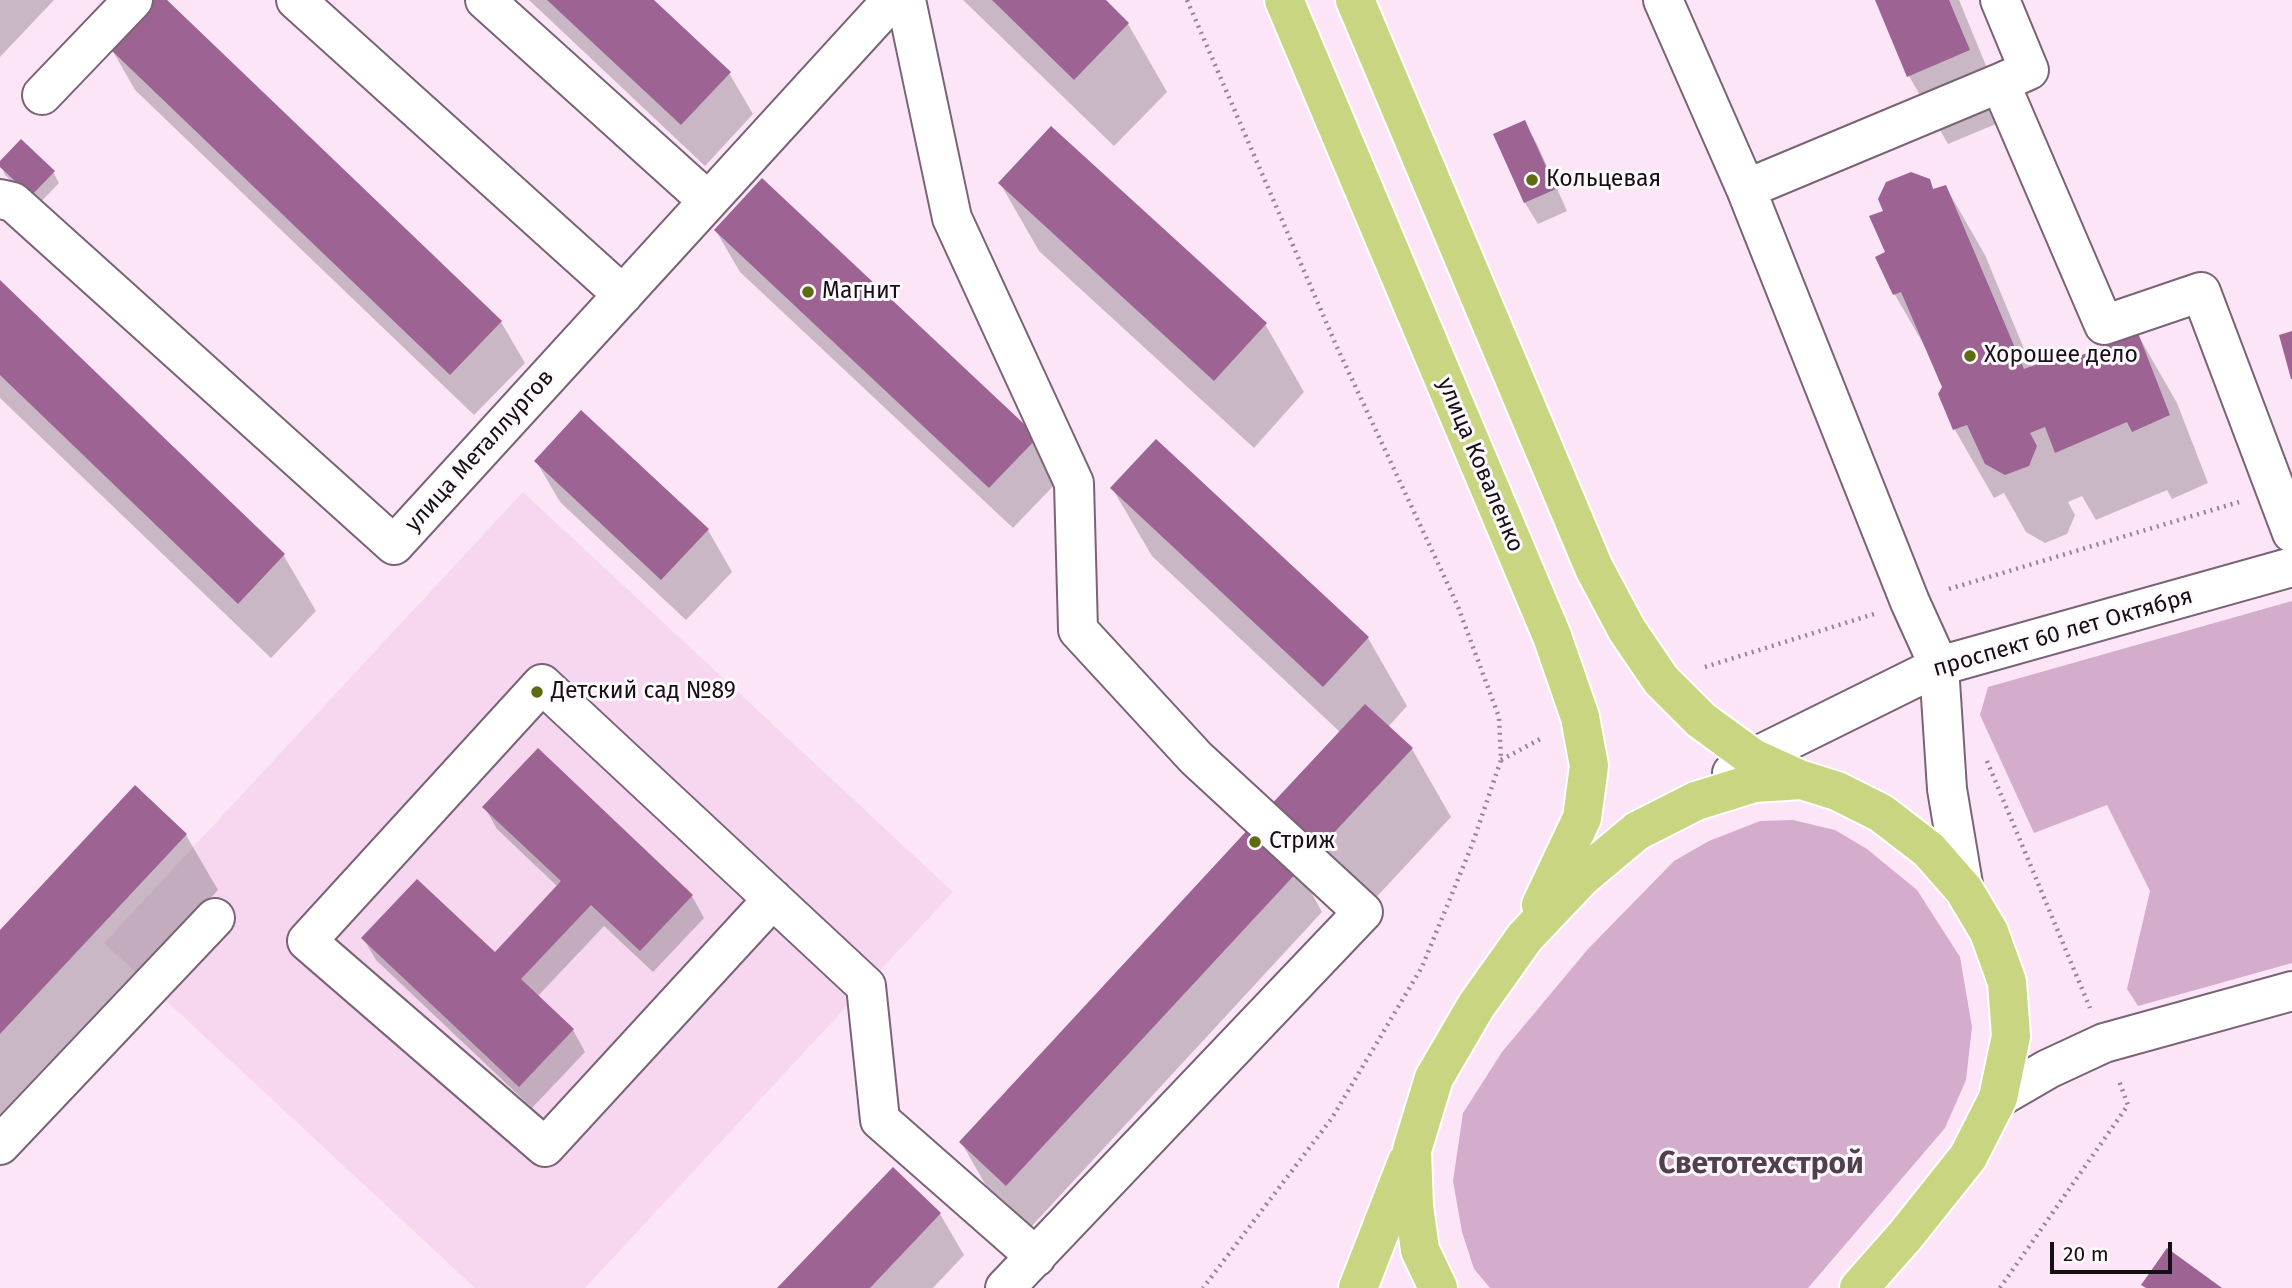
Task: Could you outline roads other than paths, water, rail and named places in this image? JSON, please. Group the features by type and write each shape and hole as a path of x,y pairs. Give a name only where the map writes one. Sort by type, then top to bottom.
{"main road":[{"name":"улица Коваленко","path":"1284,0 1552,636 1580,717 1589,766 1582,818 1525,937"},
{"path":"1355,0 1594,568 1627,629 1661,680 1701,720 1753,758 1802,780 1837,791 1881,813 1929,850 1964,890 1989,932 2007,982 2011,1037 1998,1098 1968,1157 1905,1236 1859,1288"},
{"path":"1358,1288 1412,1150 1434,1078 1476,1006 1525,937 1582,877 1637,831 1696,801 1754,783 1802,780"},
{"path":"1412,1150 1414,1206 1420,1250 1438,1288"},
{"path":"1899,1288 1905,1236"}],"street":[{"path":"42,95 133,0"},
{"path":"296,0 623,295"},
{"path":"485,0 708,201"},
{"name":"улица Металлургов","path":"0,199 13,202 394,545 892,0"},
{"path":"906,0 952,218 1074,483 1079,630 1196,758 1363,912 1005,1288"},
{"path":"1663,0 1746,189 1910,603 1939,666 1947,789 1964,890"},
{"path":"1746,189 2029,70 2000,0"},
{"path":"2000,83 2105,325 2201,292 2292,533"},
{"name":"проспект 60 лет Октября","path":"1696,801 1753,758 1939,666 2292,567"},
{"path":"773,899 544,1147 307,941 542,684 773,899 866,986 880,1120 1036,1257"},
{"path":"0,1145 215,918"},
{"path":"1998,1098 2048,1069 2104,1043 2292,991"}],"place":[{"name":"Кольцевая","path":"1532,180"},
{"name":"Магнит","path":"808,292"},
{"name":"Хорошее дело","path":"1970,356"},
{"name":"Детский сад №89","path":"537,692"},
{"name":"Стриж","path":"1255,842"}],"district":[{"name":"Светотехстрой","path":"1761,1165"}]}
